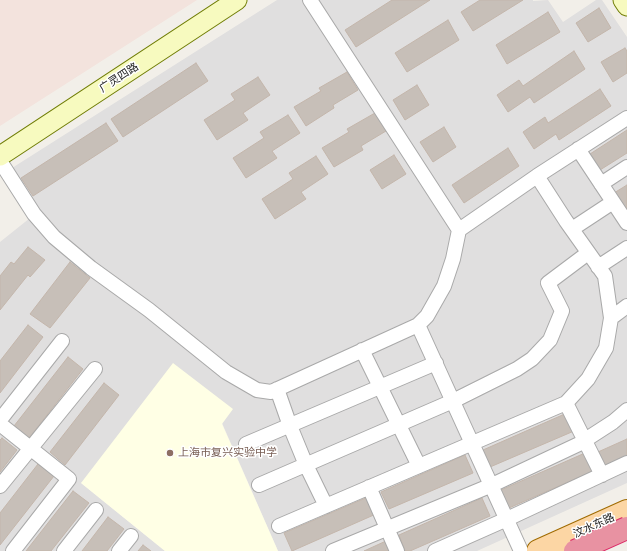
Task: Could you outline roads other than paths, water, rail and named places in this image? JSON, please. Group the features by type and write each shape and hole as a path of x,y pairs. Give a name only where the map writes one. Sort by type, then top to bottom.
{"highway":[{"path":"576,551 627,528"}],"main road":[{"name":"广灵四路","path":"0,156 237,0"},
{"path":"623,0 627,6"},
{"name":"汶水东路","path":"538,551 627,511"},
{"path":"576,551 598,524"},
{"path":"598,551 627,539"}],"street":[{"path":"310,0 459,230"},
{"path":"0,162 34,214 59,242 91,268 149,310 226,372 256,390 271,392 418,325 428,316 444,286 453,259 459,230 537,176 627,118"},
{"path":"578,149 627,223"},
{"path":"601,184 627,167"},
{"path":"279,526 566,403 588,379 606,348 611,318 605,276 537,176"},
{"path":"572,229 613,202"},
{"path":"598,267 627,248"},
{"path":"259,485 453,401 517,369 532,358 550,340 562,311 548,284 588,252"},
{"path":"611,318 627,306"},
{"path":"418,325 521,551"},
{"path":"0,420 62,340"},
{"path":"362,350 419,466"},
{"path":"246,444 436,363"},
{"path":"0,486 95,369"},
{"path":"277,389 306,465 326,506"},
{"path":"566,403 602,475"},
{"path":"333,551 492,485 579,444 613,422 627,410"},
{"path":"0,424 69,479 13,551"},
{"path":"435,551 627,464"},
{"path":"370,487 397,551"},
{"path":"64,551 96,510"},
{"path":"119,551 131,536"}],"place":[{"name":"上海市复兴实验中学","path":"170,453"}]}
